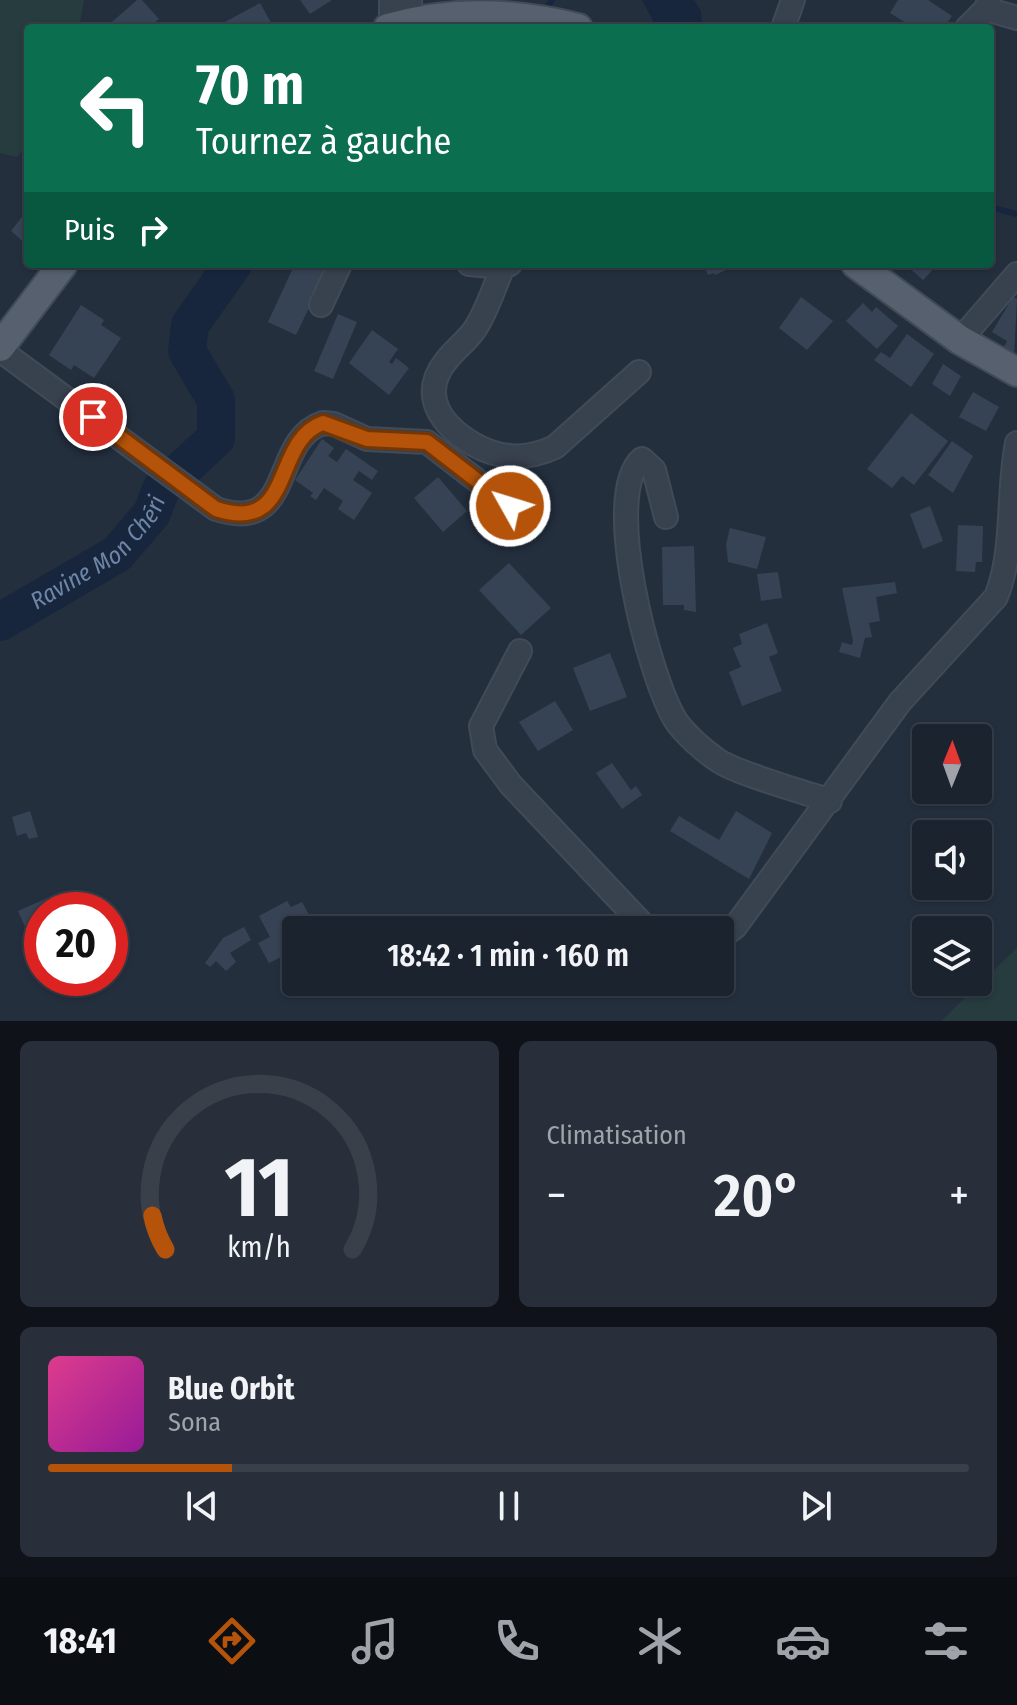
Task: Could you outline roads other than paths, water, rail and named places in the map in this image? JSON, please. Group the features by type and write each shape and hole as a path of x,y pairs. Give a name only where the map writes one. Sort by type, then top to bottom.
{"main road":[{"path":"400,19 456,7 524,15 561,24"},
{"path":"0,348 60,268"},
{"path":"861,268 960,340 1016,369"}],"street":[{"path":"391,0 400,19"},
{"path":"784,24 793,0"},
{"path":"970,24 988,4 1017,18"},
{"path":"321,305 338,268"},
{"path":"506,268 477,326 443,366 432,386 433,400 440,417 460,436 499,456 541,454 555,447 639,372"},
{"path":"960,340 1017,274"},
{"path":"0,348 216,509 245,516 257,512 274,492 302,440 323,423 367,439 427,442 510,506"},
{"path":"734,928 900,702 996,597 1005,575 1010,478 1017,443"},
{"path":"666,517 654,470 642,459 631,468 626,498 633,585 652,668 677,722 717,761 830,801"},
{"path":"520,651 481,726 485,750 511,785 635,916"}],"water":[{"path":"642,0 694,0 701,11 702,24 655,24"}],"waterway":[{"name":"Ravine Mon Chéri","path":"543,13 552,0"},
{"name":"Ravine Mon Chéri","path":"994,208 1017,214"},
{"name":"Ravine Mon Chéri","path":"0,622 117,554 152,513 161,489 216,438 216,400 187,351 190,325 230,268"}]}
